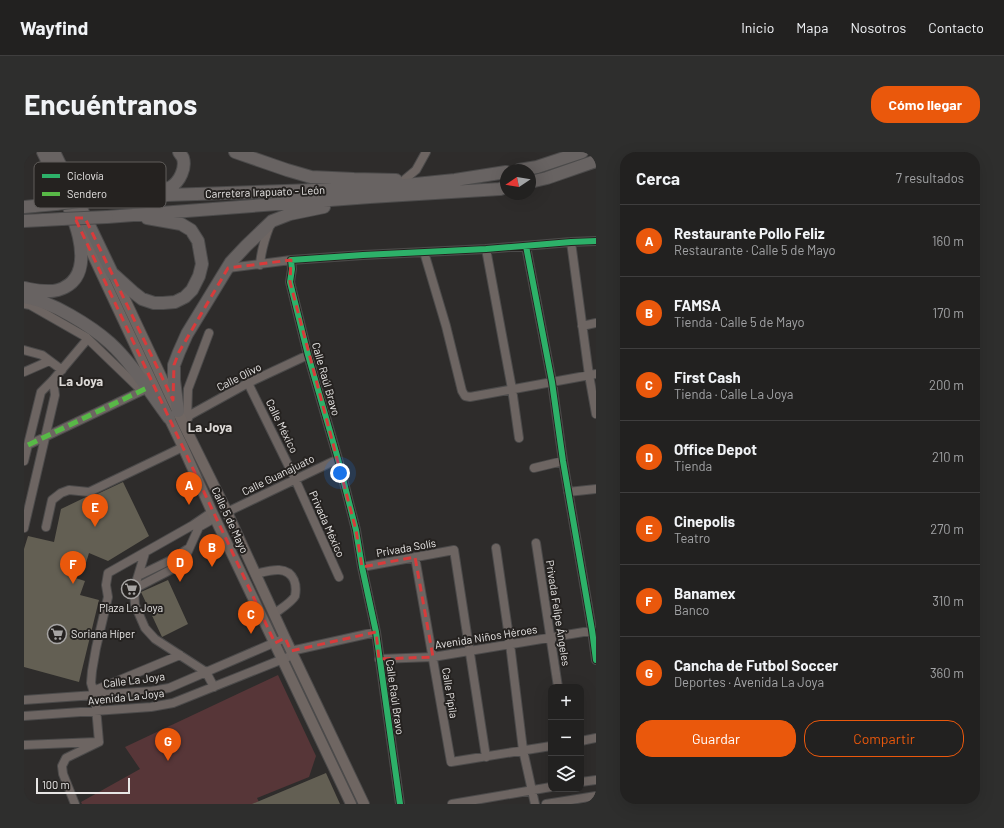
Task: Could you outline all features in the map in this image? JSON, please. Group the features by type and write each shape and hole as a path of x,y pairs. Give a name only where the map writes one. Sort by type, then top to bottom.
{"highway":[{"path":"38,152 49,162"},
{"path":"43,152 51,162"},
{"path":"54,152 56,162"},
{"path":"166,189 175,184 183,171 183,158 179,152"},
{"path":"235,152 311,177 404,180 485,176"},
{"path":"536,167 582,152"},
{"path":"536,181 596,160"},
{"name":"Carretera Irapuato - León","path":"166,195 376,188 455,180 500,173"},
{"name":"Carretera Irapuato - León","path":"24,221 107,217 370,197 500,189"},
{"path":"173,415 174,365 187,334 231,262 272,221 290,214 370,197"},
{"name":"Carretera Irapuato - León","path":"24,207 34,206"},
{"path":"24,288 46,291 57,290 73,281 79,272 82,258 80,241 70,208"},
{"path":"77,208 112,273 133,292 142,299 154,303 175,302 185,297 192,290 199,276 202,264 198,241 191,230 181,224 126,215"},
{"path":"24,228 41,220"},
{"path":"24,298 46,303 63,311 96,332 123,356 144,390 173,415"}],"main road":[{"name":"Calle 5 de Mayo","path":"70,208 173,415 186,422 255,574 364,804"},
{"name":"Calle 5 de Mayo","path":"112,273 173,415 183,447 213,515 351,804"}],"street":[{"path":"418,152 420,162"},
{"path":"404,180 416,170 426,152"},
{"path":"260,264 264,239 272,221"},
{"path":"228,268 291,260 596,241"},
{"path":"571,242 582,326 592,374 596,414"},
{"path":"526,246 552,382 568,492 594,630 596,660"},
{"path":"486,249 512,389 519,438"},
{"path":"424,252 446,326 462,391 465,396 470,397 592,374"},
{"name":"Calle Raúl Bravo","path":"291,260 292,269 290,282 308,355 338,459 356,530 362,567 376,632 400,804"},
{"path":"24,304 30,305 86,337 144,390 28,445"},
{"path":"582,326 596,323"},
{"path":"186,422 188,389 209,333"},
{"path":"24,461 41,392 62,370 85,342 86,337"},
{"path":"24,350 42,355 62,370"},
{"name":"Calle Olivo","path":"186,422 190,415 248,383 308,355"},
{"path":"24,372 49,361"},
{"path":"24,528 55,395 53,380"},
{"name":"Calle México","path":"248,383 295,479"},
{"path":"46,527 52,500 61,492 69,490 89,492 183,447"},
{"name":"Calle Guanajuato","path":"227,512 338,459"},
{"path":"534,468 563,462"},
{"name":"Privada México","path":"295,479 340,577"},
{"path":"568,492 596,488"},
{"path":"134,589 178,566 184,560 199,528 213,515"},
{"path":"99,742 94,693 91,683 96,648 108,596 106,585 108,573 213,515"},
{"name":"Privada Felipe Ángeles","path":"536,543 558,684"},
{"path":"138,576 170,560 189,548"},
{"path":"496,548 523,750 535,804"},
{"name":"Privada Solís","path":"362,567 454,550 470,651"},
{"path":"145,553 134,589 135,605 145,628 155,638 206,672 214,687"},
{"name":"Calle Pípila","path":"415,557 451,762 486,757"},
{"path":"255,574 274,569 285,571 292,576 295,582 296,589 294,597 288,604 274,614"},
{"name":"Avenida Niños Héroes","path":"379,659 433,657 594,630"},
{"path":"292,653 376,632"},
{"name":"Calle La Joya","path":"24,700 94,693 152,691 169,688 285,638"},
{"path":"470,651 486,757 548,746"},
{"name":"Avenida La Joya","path":"24,716 151,707 173,703 282,659 292,653"},
{"path":"94,693 180,655"},
{"path":"584,740 596,738"},
{"path":"24,744 99,742"},
{"path":"75,804 63,774 62,766 66,758 99,742"},
{"path":"584,782 596,780"},
{"path":"452,804 548,786"},
{"path":"546,804 596,796"}],"highlighted area":[{"path":"75,218 85,218 173,400 174,365 179,352 228,268 291,260 290,282 356,530 362,567 415,557 433,657 379,659 376,632 291,651 285,638 275,643"}],"shaded area":[{"path":"278,675 316,756 309,777 257,798 260,804 82,804 81,802 140,769 125,747"}],"building":[{"name":"Soriana Híper","path":"123,482 149,536 108,561 89,553 85,566 72,564 69,576 85,581 80,595 99,600 79,682 24,667 24,549 28,536 54,542 61,509"},
{"path":"168,580 188,624 162,637 141,592"},
{"path":"326,773 340,804 252,804"}],"marked path":[{"path":"28,445 147,388"}],"cycle path":[{"path":"400,804 376,632 362,567 356,530 338,459 308,355 290,282 292,269 291,260 596,241"},
{"path":"526,246 552,382 563,461 596,660"}],"place":[{"name":"Restaurante Pollo Feliz","path":"189,505"},
{"name":"Cinepolis","path":"95,527"},
{"name":"FAMSA","path":"212,567"},
{"name":"Office Depot","path":"180,582"},
{"name":"Banamex","path":"73,584"},
{"name":"Plaza La Joya","path":"131,589"},
{"name":"Soriana Híper","path":"57,634"},
{"name":"First Cash","path":"251,634"},
{"name":"Cancha de Futbol Soccer","path":"168,761"}],"district":[{"name":"La Joya","path":"81,381"},
{"name":"La Joya","path":"210,427"}]}
